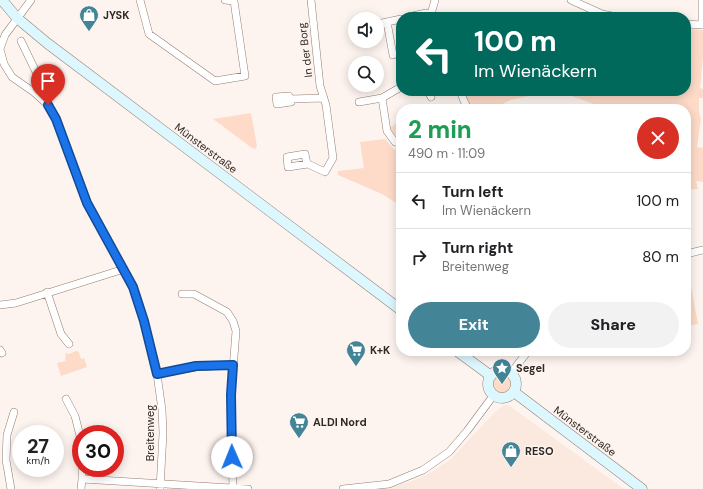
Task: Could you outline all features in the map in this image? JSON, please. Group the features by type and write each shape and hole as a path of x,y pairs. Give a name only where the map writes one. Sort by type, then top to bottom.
{"main road":[{"name":"Münsterstraße","path":"2,0 17,18 47,43 396,306"},
{"path":"464,356 491,376"},
{"path":"500,370 511,373 516,382 514,392 510,396 504,398 494,396 488,386 488,381 491,376 500,370"},
{"name":"Münsterstraße","path":"514,392 642,489"}],"street":[{"path":"17,18 31,0"},
{"path":"140,0 149,34 215,81 245,76 234,1 225,0"},
{"name":"In der Borg","path":"306,164 325,172 333,158 324,98 320,86 311,0"},
{"path":"433,12 435,0"},
{"path":"571,0 584,3 599,12"},
{"path":"691,25 702,26 702,0"},
{"name":"Breitenweg","path":"17,18 5,35 0,49 4,64 12,77 35,93 48,105 56,119 87,203 133,287 144,321 157,374 163,420 160,487"},
{"path":"384,23 396,20"},
{"path":"387,22 393,55"},
{"path":"21,41 38,76 35,93"},
{"path":"359,102 382,98 396,90"},
{"path":"290,99 324,98"},
{"path":"382,98 387,131 395,142"},
{"path":"691,253 703,250"},
{"path":"0,305 16,303 124,269"},
{"path":"47,292 61,334 69,344"},
{"path":"182,294 194,294 227,312 233,321 236,331 231,395 233,488"},
{"path":"511,373 524,356"},
{"path":"157,374 196,366 233,365"},
{"path":"342,489 389,486 423,470 449,452 494,396"},
{"path":"66,399 75,416 77,425"},
{"path":"11,489 6,460 7,435 14,412"},
{"path":"81,489 82,479 160,487 248,489"},
{"path":"94,489 95,480"}],"shaded area":[{"path":"691,29 703,30 703,56 700,88 703,89 703,98 699,98 699,112 701,119 697,147 703,148 703,182 696,181 698,189 691,190 691,104 593,104 572,96 691,96"},
{"path":"466,96 529,96 510,100 502,104 469,104"},
{"path":"251,113 257,146 255,149 213,119"},
{"path":"396,123 396,136 390,128"},
{"path":"385,139 394,150 396,148 396,203 382,194 338,175 338,171 364,168 360,142"},
{"path":"691,286 698,324 691,325"},
{"path":"76,351 79,352 81,359 84,358 87,367 61,376 57,363 65,361 66,353 69,354"},
{"path":"502,374 509,377 512,384 509,391 502,394 495,391 492,384 495,377"},
{"path":"504,405 508,405 624,489 385,489 412,481 432,472 450,460 496,411"}],"place":[{"name":"JYSK","path":"89,32"},
{"name":"K+K","path":"356,367"},
{"name":"Segel","path":"502,385"},
{"name":"ALDI Nord","path":"299,439"},
{"name":"RESO","path":"511,468"}],"route":[{"path":"48,105 56,119 87,203 133,287 144,321 157,374 196,366 233,365 231,395 232,457"}]}
